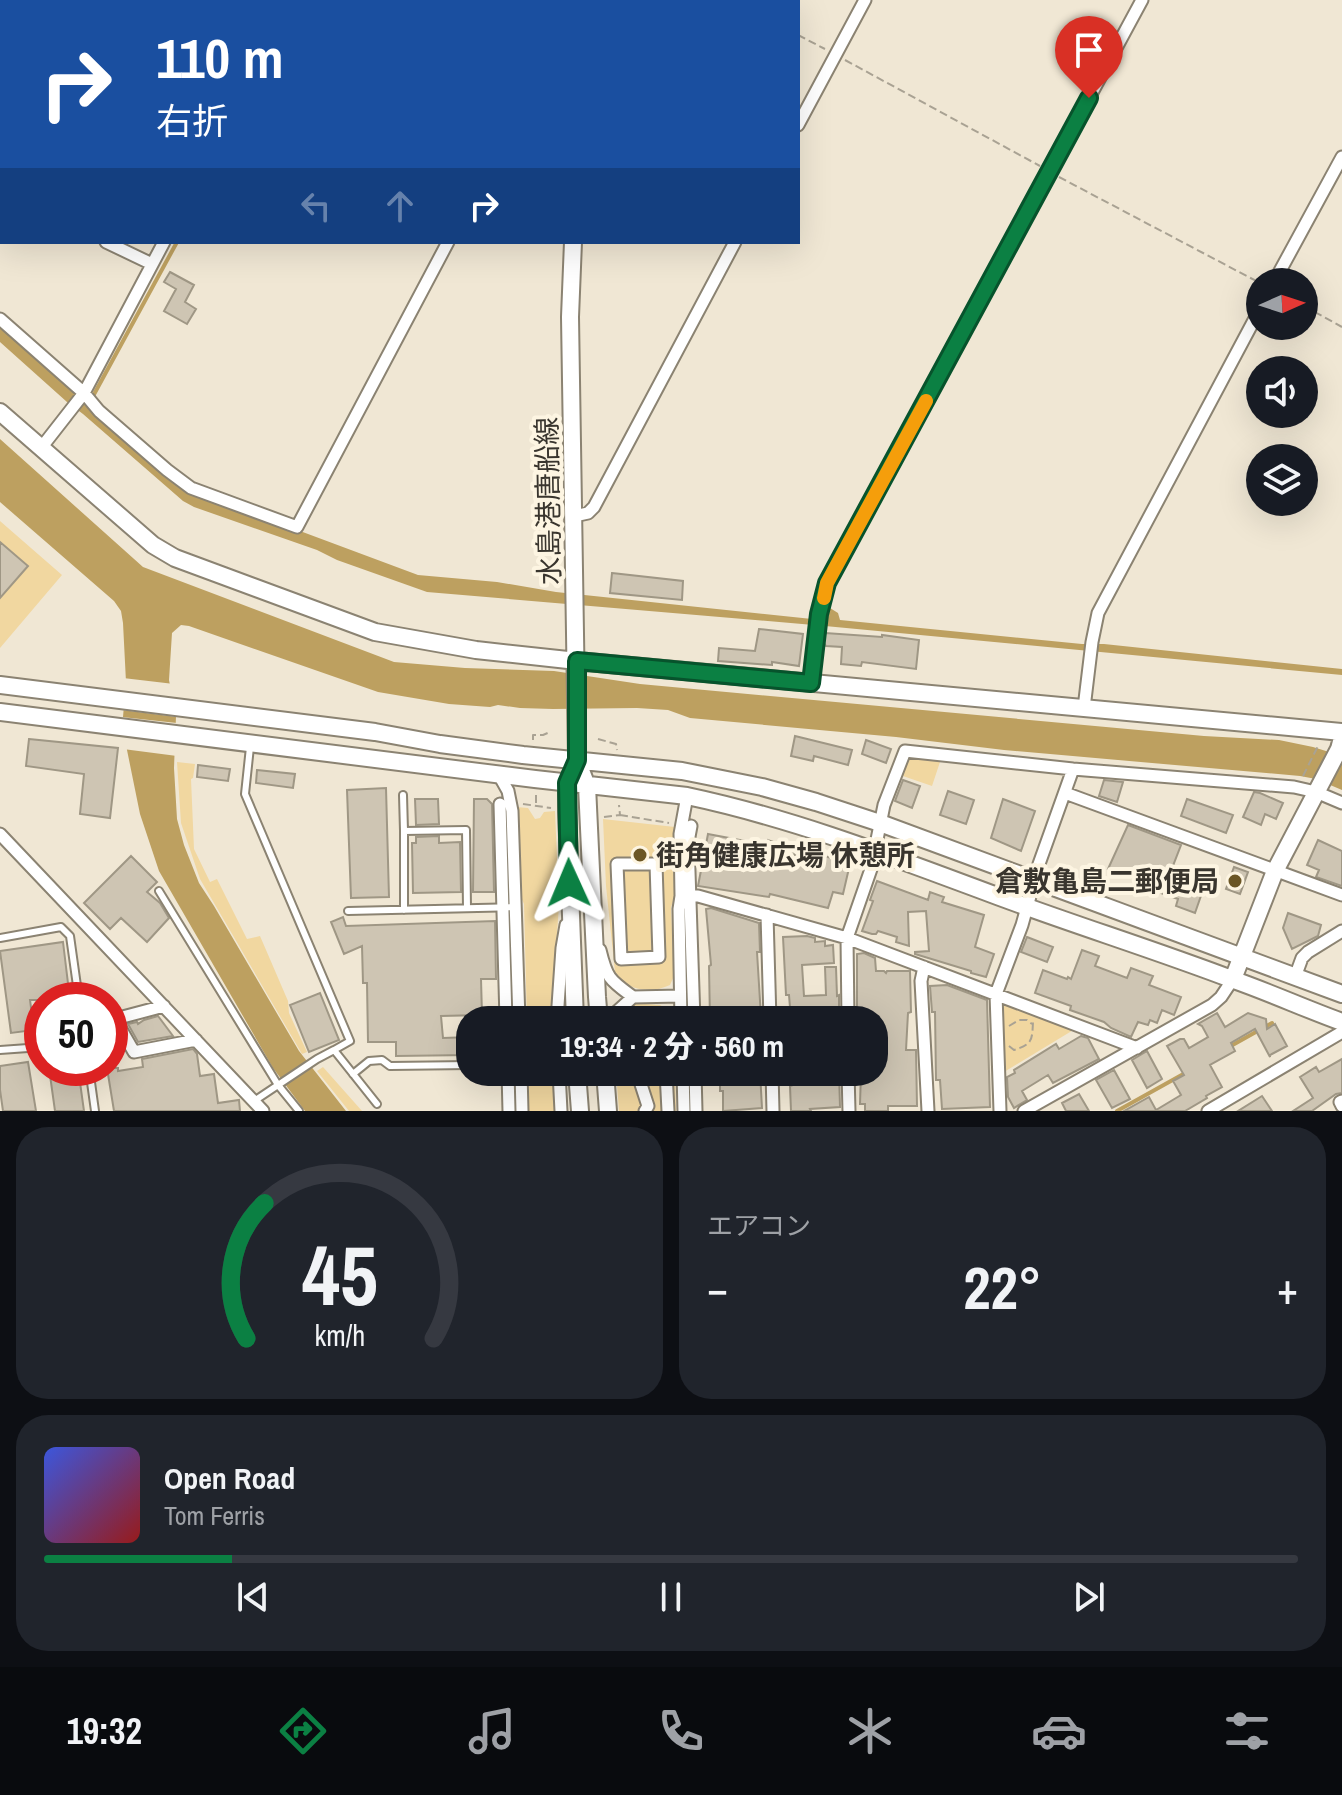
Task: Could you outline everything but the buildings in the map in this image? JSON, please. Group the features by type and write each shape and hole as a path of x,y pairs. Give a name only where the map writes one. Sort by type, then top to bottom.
{"street":[{"path":"800,121 865,0"},
{"path":"811,683 819,614 827,583 1142,0"},
{"path":"1282,268 1342,157"},
{"path":"110,244 152,264"},
{"path":"41,448 73,408 87,398 163,244"},
{"path":"0,319 167,470 191,488 297,527 447,244"},
{"name":"水島港唐船線","path":"573,244 570,330 577,760 587,786 598,1006"},
{"path":"574,516 588,513 594,507 734,244"},
{"path":"1084,708 1098,613 1246,335"},
{"path":"0,412 153,545 175,558 375,632 577,666 811,683 1342,732"},
{"path":"0,685 375,732 440,744 617,763 713,776 762,787 880,823 1342,994"},
{"path":"0,712 687,796 812,829 1233,979 1342,1022"},
{"path":"1024,1111 1212,1005 1221,997 1242,958 1275,871 1340,744"},
{"path":"848,1006 847,938 871,869 884,805 905,751 1073,769 1317,789 1342,803"},
{"name":"水島港唐船線","path":"574,1006 567,783 577,760"},
{"path":"1000,1111 996,994 1073,769"},
{"path":"499,775 508,791 512,811 519,1006"},
{"path":"1065,793 1342,895"},
{"path":"687,796 680,834 693,1006"},
{"path":"500,804 506,1006"},
{"path":"680,1006 679,909 685,896 691,826"},
{"path":"0,834 263,1111"},
{"path":"617,864 656,864 659,957 621,959 617,864"},
{"path":"685,896 698,896 847,938 1137,1048"},
{"path":"558,1006 562,948 570,907"},
{"path":"768,916 771,1006"},
{"path":"594,930 611,981 633,997 680,996"},
{"path":"1295,977 1302,958 1308,952 1342,931"},
{"path":"924,967 921,981 928,1111"},
{"path":"623,1006 633,997"},
{"path":"164,1006 115,1019 134,1052 196,1040"},
{"path":"1208,1111 1342,1032"},
{"path":"508,1086 509,1111"},
{"path":"521,1086 522,1111"},
{"path":"560,1086 561,1111"},
{"path":"578,1086 580,1111"},
{"path":"606,1086 608,1111"},
{"path":"642,1086 648,1106 645,1111"},
{"path":"667,1086 668,1111"},
{"path":"683,1086 684,1111"},
{"path":"695,1086 696,1111"},
{"path":"773,1086 774,1111"},
{"path":"848,1086 849,1111"}],"lane":[{"path":"250,743 245,794 350,1041 254,1101"},
{"path":"403,795 404,910"},
{"path":"404,831 466,830 467,908"},
{"path":"159,891 299,1111"},
{"path":"348,911 517,907"},
{"path":"0,938 61,927 70,936 76,982"},
{"path":"0,1050 24,1048"},
{"path":"334,1050 377,1104"},
{"path":"353,1074 369,1061 382,1060 390,1066 456,1065"},
{"path":"92,1086 95,1111"}],"path":[{"path":"800,36 1246,276"},
{"path":"1318,314 1342,327"},
{"path":"533,741 533,735 550,732"},
{"path":"1299,784 1322,738"},
{"path":"598,739 616,744 617,752"},
{"path":"536,795 536,806"},
{"path":"518,804 551,808"},
{"path":"619,805 620,815"},
{"path":"604,817 620,815 675,823"},
{"path":"1005,1034 1009,1026 1019,1020 1032,1024 1033,1036 1024,1047 1014,1050 1005,1043"}],"shaded area":[{"path":"0,327 169,478 418,575 812,619 830,608 838,613 840,620 1342,669 1342,675 427,592 183,501 0,342"},
{"path":"0,439 143,567 394,662 554,671 640,684 1204,736 1279,740 1342,756 1342,790 1300,776 690,718 668,710 449,704 378,692 181,625 172,633 169,680 176,716 174,768 177,819 199,883 299,1051 346,1111 305,1111 273,1068 159,871 140,814 127,750 123,717 126,682 121,611 114,601 0,502"},
{"path":"0,521 62,575 0,648"},
{"path":"911,755 941,759 932,786 900,775 906,758"},
{"path":"177,762 195,764 191,779 194,849 210,882 217,879 247,939 260,936 307,1052 302,1054 200,879 181,823"},
{"path":"516,807 528,808 535,819 544,812 555,811 559,905 552,1006 527,1006 524,904 518,891"},
{"path":"603,819 675,827 677,892 671,907 674,976 670,985 663,988 647,990 632,987 615,972"},
{"path":"633,1003 662,1006 630,1006"},
{"path":"1006,1003 1075,1029 1004,1072 1002,1007"},
{"path":"323,1067 362,1111 349,1111 317,1071"},
{"path":"528,1086 553,1086 555,1111 529,1111"},
{"path":"617,1086 675,1086 676,1111 619,1111"}],"pier":[{"path":"123,678 174,684 177,717 122,710"},
{"path":"122,717 177,723 177,756 123,749"}],"waterway":[{"path":"92,398 176,244"},
{"path":"1229,1047 1272,1023"},
{"path":"1117,1111 1187,1072"}],"slow traffic":[{"path":"824,598 827,583 926,401"}],"place":[{"name":"街角健康広場 休憩所","path":"640,855"},
{"name":"倉敷亀島二郵便局","path":"1235,881"}],"route":[{"path":"569,883 567,783 577,760 577,661 811,683 819,614 827,583 1089,98"}]}
